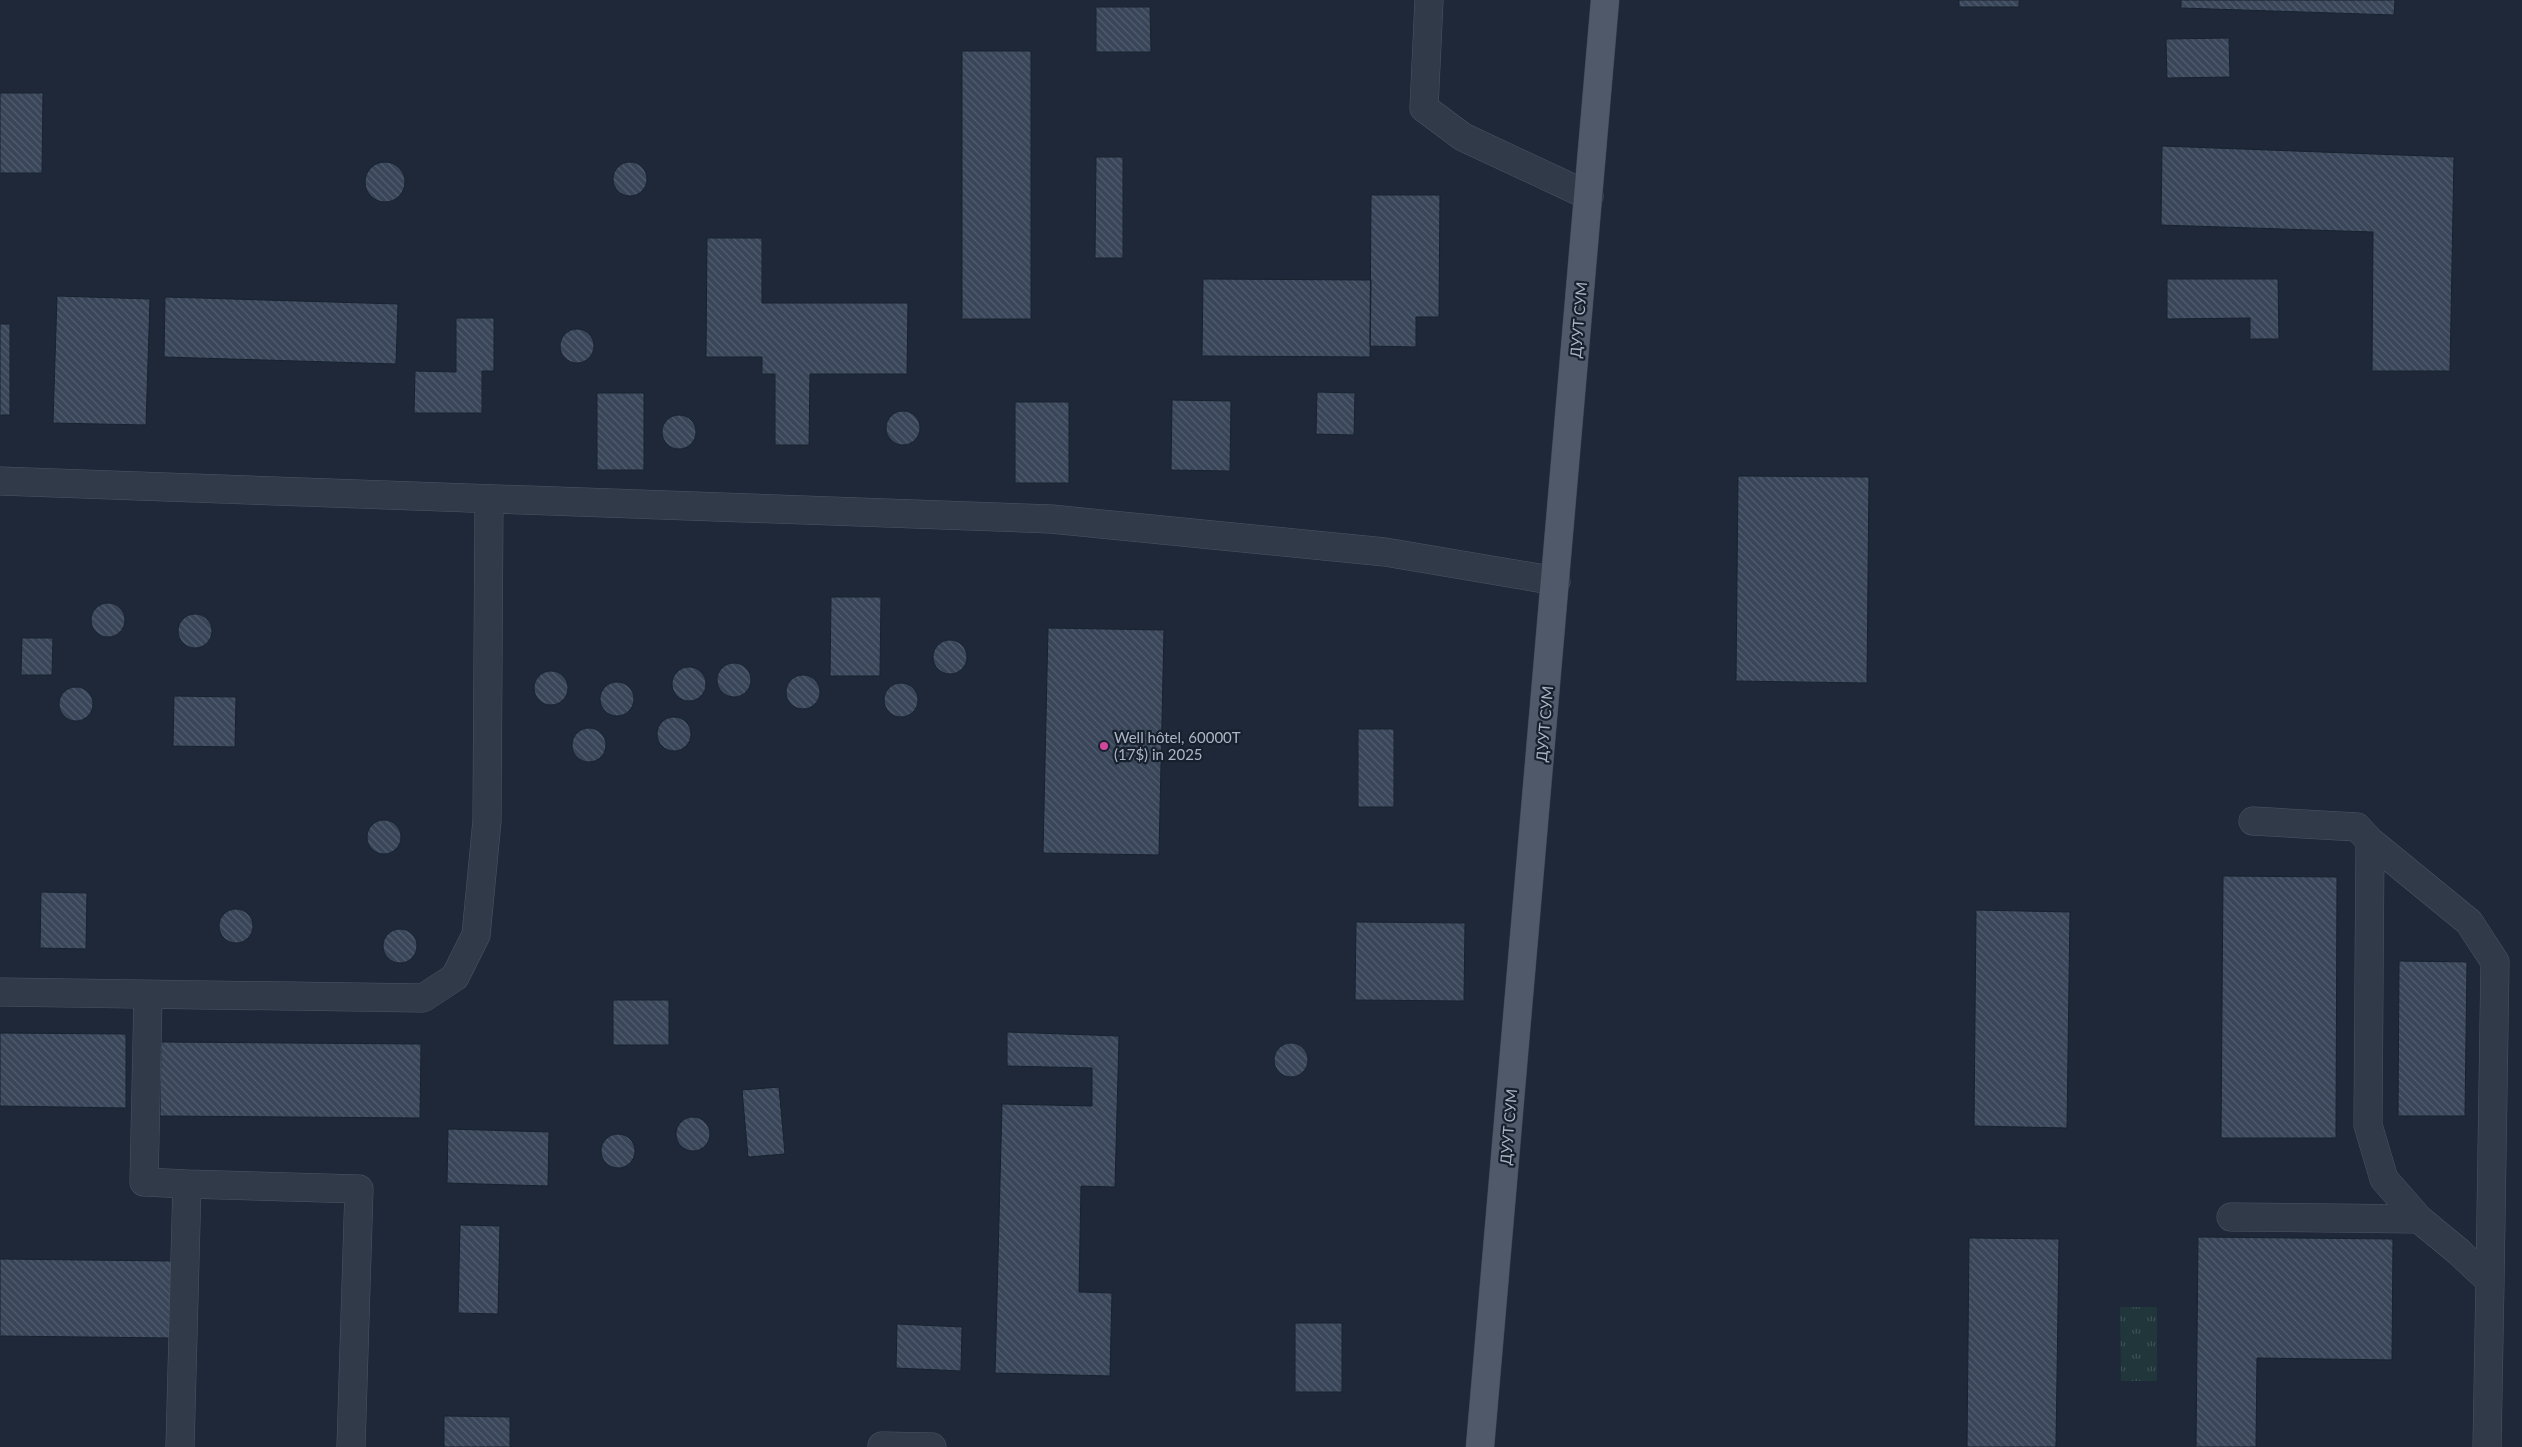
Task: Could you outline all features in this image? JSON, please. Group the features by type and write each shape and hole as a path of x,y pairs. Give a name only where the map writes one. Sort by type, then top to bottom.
{"main road":[{"name":"ДУУТ СУМ","path":"1480,1447 1605,0"}],"street":[{"path":"1429,0 1424,108 1463,137 1588,196"},
{"path":"0,481 1052,519 1385,552 1556,581"},
{"path":"0,992 148,996 423,998 455,977 476,935 487,821 489,500"},
{"path":"2253,821 2356,827 2370,841 2469,922 2495,962 2487,1447"},
{"path":"2370,841 2368,1125 2384,1179 2419,1219 2460,1252 2490,1281"},
{"path":"148,996 144,1182 359,1189 351,1447"},
{"path":"180,1447 187,1184"},
{"path":"2230,1217 2419,1219"},
{"path":"882,1446 932,1447"}],"green space":[{"path":"2120,1307 2157,1307 2157,1381 2121,1381"}],"building":[{"path":"1959,0 2019,0 2019,7 1959,7"},
{"path":"2181,0 2395,0 2394,15 2181,8"},
{"path":"1096,7 1150,7 1151,52 1096,52"},
{"path":"2229,38 2230,77 2167,78 2166,39"},
{"path":"962,51 1031,51 1031,319 962,319"},
{"path":"0,93 43,93 42,173 0,173"},
{"path":"2162,146 2454,157 2450,371 2372,371 2373,232 2161,225"},
{"path":"1096,157 1123,157 1123,258 1095,258"},
{"path":"385,162 399,168 405,182 399,196 385,202 371,196 365,182 371,168"},
{"path":"630,162 637,163 642,167 646,172 646,186 642,191 637,195 630,196 623,195 618,191 614,186 613,179 614,172 618,167 623,163"},
{"path":"1371,195 1440,195 1439,317 1416,317 1416,347 1370,346"},
{"path":"707,238 762,238 762,303 908,303 907,374 810,374 809,445 775,445 775,374 762,374 762,357 706,357"},
{"path":"1203,279 1371,280 1370,357 1202,356"},
{"path":"2167,279 2278,279 2279,339 2250,339 2250,318 2167,319"},
{"path":"57,296 150,299 146,425 53,423"},
{"path":"165,297 398,304 396,364 164,357"},
{"path":"456,318 494,318 494,371 482,371 482,413 414,413 415,371 456,372"},
{"path":"0,324 10,324 10,415 0,415"},
{"path":"577,329 589,334 594,346 589,358 577,363 565,358 560,346 565,334"},
{"path":"1317,392 1355,393 1354,435 1316,434"},
{"path":"597,393 644,393 644,470 597,470"},
{"path":"1172,400 1231,401 1230,471 1171,470"},
{"path":"1015,402 1069,402 1069,483 1015,483"},
{"path":"903,411 910,412 915,416 919,421 919,435 915,440 910,444 903,445 896,444 891,440 887,435 886,428 887,421 891,416 896,412"},
{"path":"679,415 691,420 696,432 691,444 679,449 667,444 662,432 667,420"},
{"path":"1738,476 1869,477 1867,683 1736,681"},
{"path":"831,597 881,597 880,676 830,676"},
{"path":"108,603 120,608 125,620 120,632 108,637 96,632 91,620 96,608"},
{"path":"195,614 207,619 212,631 207,643 195,648 183,643 178,631 183,619"},
{"path":"1048,628 1164,630 1159,855 1043,853"},
{"path":"22,638 53,638 52,675 21,675"},
{"path":"950,640 957,641 962,645 966,650 966,664 962,669 957,673 950,674 943,673 938,669 934,664 933,657 934,650 938,645 943,641"},
{"path":"734,663 746,668 751,680 746,692 734,697 722,692 717,680 722,668"},
{"path":"689,667 696,668 701,672 705,677 705,691 701,696 696,700 689,701 682,700 677,696 673,691 672,684 673,677 677,672 682,668"},
{"path":"551,671 563,676 568,688 563,700 551,705 539,700 534,688 539,676"},
{"path":"803,675 815,680 820,692 815,704 803,709 791,704 786,692 791,680"},
{"path":"617,682 624,683 629,687 633,692 633,706 629,711 624,715 617,716 610,715 605,711 601,706 600,699 601,692 605,687 610,683"},
{"path":"901,683 913,688 918,700 913,712 901,717 889,712 884,700 889,688"},
{"path":"76,687 83,688 88,692 92,697 92,711 88,716 83,720 76,721 69,720 64,716 60,711 59,704 60,697 64,692 69,688"},
{"path":"174,696 236,697 235,747 173,746"},
{"path":"674,717 686,722 691,734 686,746 674,751 662,746 657,734 662,722"},
{"path":"589,728 601,733 606,745 601,757 589,762 577,757 572,745 577,733"},
{"path":"1358,729 1394,729 1394,807 1358,807"},
{"path":"384,820 391,821 396,825 400,830 400,844 396,849 391,853 384,854 377,853 372,849 368,844 367,837 368,830 372,825 377,821"},
{"path":"2223,876 2337,877 2336,1138 2221,1138"},
{"path":"41,892 87,893 86,949 40,948"},
{"path":"236,909 248,914 253,926 248,938 236,943 224,938 219,926 224,914"},
{"path":"1976,910 2070,912 2067,1128 1974,1126"},
{"path":"1356,922 1465,923 1464,1001 1355,1000"},
{"path":"400,929 407,930 412,934 416,939 416,953 412,958 407,962 400,963 393,962 388,958 384,953 383,946 384,939 388,934 393,930"},
{"path":"2399,961 2467,962 2465,1116 2398,1116"},
{"path":"613,1000 669,1000 669,1045 613,1045"},
{"path":"1007,1032 1119,1036 1115,1187 1081,1186 1079,1292 1112,1293 1110,1376 995,1373 1002,1104 1092,1106 1092,1068 1007,1066"},
{"path":"0,1033 126,1034 126,1108 0,1106"},
{"path":"161,1042 421,1044 420,1118 160,1116"},
{"path":"1291,1043 1298,1044 1303,1048 1307,1053 1307,1067 1303,1072 1298,1076 1291,1077 1284,1076 1279,1072 1275,1067 1274,1060 1275,1053 1279,1048 1284,1044"},
{"path":"779,1087 785,1154 748,1157 742,1090"},
{"path":"693,1117 700,1118 705,1122 709,1127 709,1141 705,1146 700,1150 693,1151 686,1150 681,1146 677,1141 676,1134 677,1127 681,1122 686,1118"},
{"path":"448,1129 549,1132 548,1186 447,1183"},
{"path":"618,1134 630,1139 635,1151 630,1163 618,1168 606,1163 601,1151 606,1139"},
{"path":"460,1225 500,1226 498,1314 458,1313"},
{"path":"2198,1237 2393,1239 2392,1360 2257,1358 2256,1447 2196,1447"},
{"path":"1969,1238 2059,1239 2056,1447 1967,1447"},
{"path":"0,1259 173,1261 172,1338 0,1336"},
{"path":"1295,1323 1342,1323 1342,1392 1295,1392"},
{"path":"897,1324 962,1327 961,1371 896,1368"},
{"path":"444,1416 510,1417 510,1447 444,1447"}],"place":[{"name":"Well hôtel, 60000T (17$) in 2025","path":"1104,746"}]}
